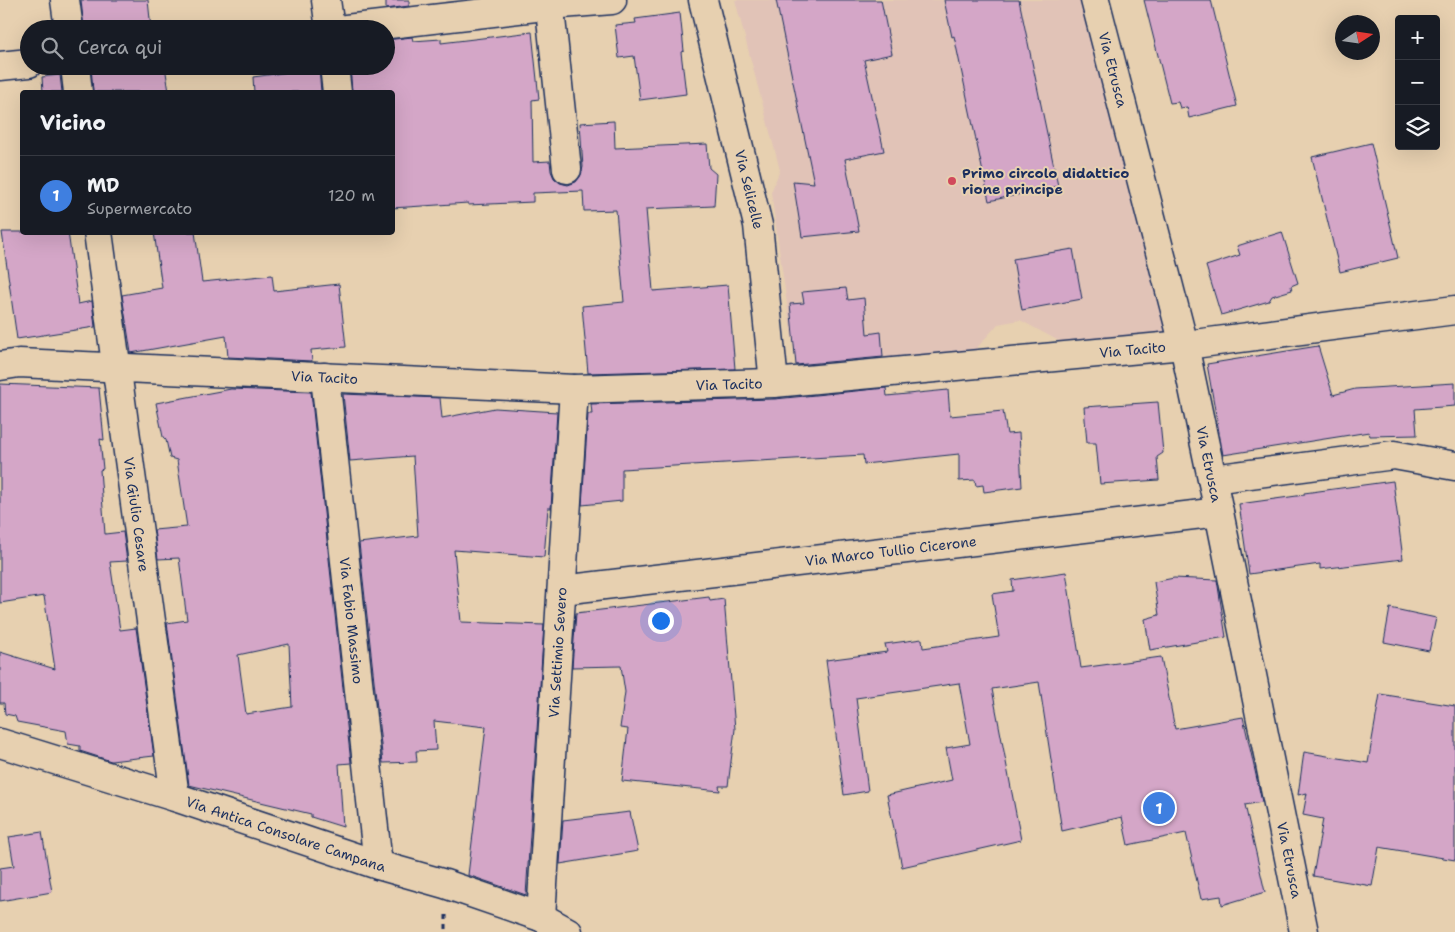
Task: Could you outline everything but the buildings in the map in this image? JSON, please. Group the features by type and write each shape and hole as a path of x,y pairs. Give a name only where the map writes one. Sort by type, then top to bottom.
{"street":[{"path":"65,0 68,20"},
{"path":"326,0 329,20"},
{"path":"395,23 549,3 612,0"},
{"name":"Via Selicelle","path":"703,0 758,225 774,383"},
{"name":"Via Etrusca","path":"1095,0 1184,345 1304,932"},
{"path":"549,3 567,169"},
{"path":"0,66 20,64"},
{"path":"76,75 78,90"},
{"path":"335,75 337,90"},
{"name":"Via Giulio Cesare","path":"98,235 175,797"},
{"name":"Via Tacito","path":"0,366 19,362 574,389 774,383 1184,345 1455,310"},
{"name":"Via Fabio Massimo","path":"325,377 378,865"},
{"name":"Via Settimio Severo","path":"541,917 574,389"},
{"path":"1212,479 1394,455 1455,466"},
{"name":"Via Marco Tullio Cicerone","path":"562,590 1219,512"},
{"name":"Via Antica Consolare Campana","path":"0,743 175,797 378,865 446,884 541,917 568,932"}],"shaded area":[{"name":"Primo circolo didattico rione principe","path":"735,0 1082,0 1169,332 1070,347 1020,320 998,324 968,358 797,374 771,192 780,170"}],"place":[{"name":"Primo circolo didattico rione principe","path":"952,181"},
{"name":"MD","path":"1159,808"}]}
